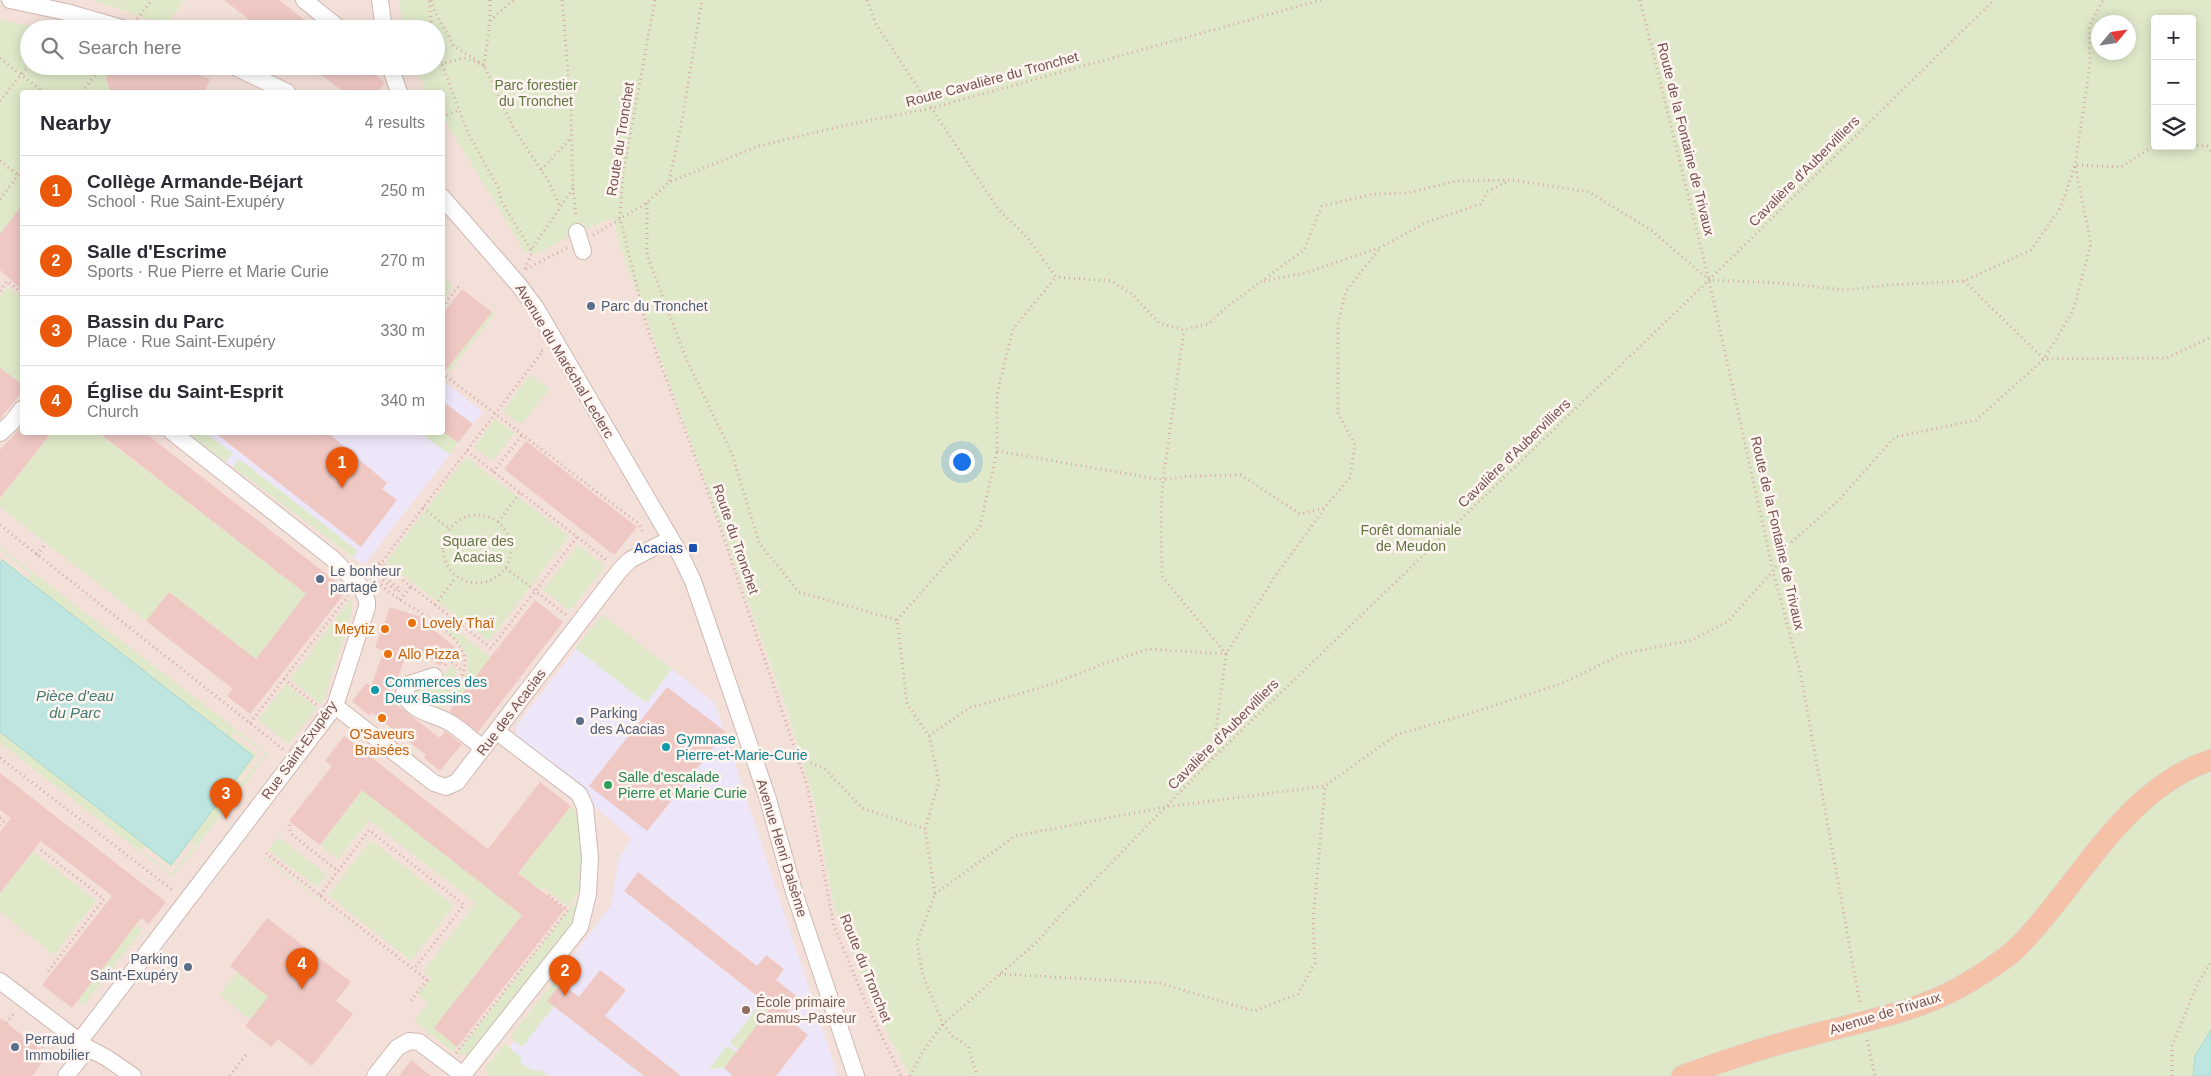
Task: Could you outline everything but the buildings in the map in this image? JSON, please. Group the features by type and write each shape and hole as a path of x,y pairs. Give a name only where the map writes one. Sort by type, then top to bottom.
{"main road":[{"name":"Avenue de Trivaux","path":"1682,1076 1756,1050 1929,1002 1973,980 2020,945 2107,838 2148,795 2195,765 2211,760"}],"street":[{"path":"304,0 329,20"},
{"path":"380,0 383,20"},
{"path":"8,1 66,12 94,20"},
{"path":"250,75 277,90"},
{"path":"392,75 398,90"},
{"name":"Avenue du Maréchal Leclerc","path":"445,200 518,284 552,335 670,539"},
{"path":"0,432 12,422 20,412"},
{"path":"176,435 334,559 368,578"},
{"name":"Rue des Acacias","path":"332,710 434,783 446,787 457,782 624,564 670,539"},
{"name":"Avenue Henri Dalsème","path":"670,539 689,574 701,603 767,796 798,901 856,1076"},
{"name":"Rue Saint-Exupéry","path":"66,1076 83,1045 186,901 332,710 367,607 368,578"},
{"path":"434,676 409,684 404,693 410,702 426,714 450,723 483,748"},
{"path":"375,1076 397,1048 409,1041 419,1042 464,1076 580,926 588,894 590,857 585,807 579,794 496,731"},
{"path":"0,980 83,1045 107,1058 133,1076"}],"path":[{"path":"140,16 152,0"},
{"path":"430,0 431,20"},
{"path":"430,0 440,20"},
{"path":"484,65 490,21 490,0"},
{"path":"490,21 513,0"},
{"path":"562,0 572,138 573,189 580,241"},
{"name":"Route du Tronchet","path":"655,0 623,174 620,218 647,327 712,503 807,786 834,926 865,1001 901,1076"},
{"path":"525,269 609,227 620,218 647,203 670,182 702,0"},
{"path":"867,0 876,24 998,209 1027,237 1056,277 1112,281 1132,294 1159,323 1184,330 1208,324 1228,306 1304,250 1322,206 1373,194 1407,192 1457,181 1511,180 1589,192 1651,230 1709,280 1778,283 1846,290 1888,285 1964,281 2031,250 2061,207 2075,165 2090,65 2089,27 2103,0"},
{"name":"Route Cavalière du Tronchet","path":"670,182 759,146 842,126 932,108 1321,0"},
{"name":"Route de la Fontaine de Trivaux","path":"1640,0 1709,280 1773,571 1801,676 1863,1021 1875,1076"},
{"name":"Cavalière d'Aubervilliers","path":"910,1076 922,1053 943,1024 1037,942 1212,758 1709,280 1994,0"},
{"path":"445,30 454,46 484,65 513,127 541,170 560,207"},
{"path":"0,58 20,73"},
{"path":"445,63 464,58 484,65"},
{"path":"445,73 458,110 499,189 501,202 531,252 573,189"},
{"path":"0,101 20,75"},
{"path":"22,75 41,90"},
{"path":"84,90 95,75"},
{"path":"445,116 458,110"},
{"path":"541,170 572,138"},
{"path":"2196,145 2207,146 2211,152"},
{"path":"2075,165 2122,167 2151,148"},
{"path":"0,161 18,175"},
{"path":"935,894 1015,836 1165,807 1325,786 1396,735 1563,682 1622,654 1692,640 1727,622 1773,571 1787,546 1836,503 1896,436 1976,420 2044,359 2073,311 2091,244 2075,165"},
{"path":"0,199 20,172"},
{"path":"1262,281 1305,273 1381,247 1427,222 1480,204 1487,192 1511,180"},
{"path":"647,203 647,255 687,361 732,454 759,544 800,592 896,620"},
{"path":"1212,758 1226,654 1276,575 1324,508 1350,478 1355,445 1338,414 1338,322 1346,291 1381,247"},
{"path":"977,1076 968,1046 952,1036 943,1024 922,973 917,942 935,894 925,829 940,782 930,736 906,704 896,620 980,526 996,451 997,394 1013,329 1056,277"},
{"path":"0,291 7,281 20,291"},
{"path":"1964,281 2044,359 2167,358 2211,338"},
{"path":"445,303 460,285"},
{"path":"1184,330 1160,512 1162,576 1226,654"},
{"path":"368,578 398,592 400,589 376,570 542,351 538,344 552,335"},
{"path":"445,375 639,524"},
{"path":"493,472 522,435"},
{"path":"467,451 610,562"},
{"path":"996,451 1163,480 1189,476 1241,475 1300,514 1324,508"},
{"path":"498,522 520,493"},
{"path":"423,508 450,528"},
{"path":"472,516 488,517 498,522 506,531 511,542 511,554 506,568 501,575 491,581 479,584 467,582 456,577 444,559 445,538 450,528 457,521 472,516"},
{"path":"0,526 295,758"},
{"path":"250,723 350,594 368,578 372,564 381,563 491,648 577,537"},
{"path":"36,554 46,543"},
{"path":"506,568 578,624"},
{"path":"435,605 456,577"},
{"path":"368,578 428,617 460,645 464,652 466,664 442,713 450,723"},
{"path":"400,600 411,586"},
{"path":"930,736 970,708 1047,686 1106,662 1149,649 1226,654"},
{"path":"449,660 463,671"},
{"path":"284,678 332,710"},
{"path":"797,757 825,769 862,808 925,829"},
{"path":"0,758 186,901"},
{"path":"1000,974 1159,983 1254,1011 1298,994 1315,963 1313,921 1325,786"},
{"path":"0,818 4,821 0,826"},
{"path":"289,824 291,834 338,871"},
{"path":"320,895 369,830 464,906 414,969"},
{"path":"41,850 104,900 46,974"},
{"path":"266,853 427,980 410,1002 412,1003"},
{"path":"452,1057 568,910 546,893"},
{"path":"2172,1076 2172,1046 2197,985 2211,962"},
{"path":"30,1038 46,1050"},
{"path":"230,1076 248,1052"}],"shaded area":[{"path":"0,0 646,0 613,218 621,249 788,713 814,801 834,907 873,1007 910,1076 0,1076"},
{"path":"445,383 483,412 364,565 191,435 445,435"},
{"path":"602,615 715,703 838,1076 499,1076 492,1069 575,966 569,961 611,905 618,861 631,838 517,739 516,726"}],"green space":[{"path":"92,0 185,0 170,20 151,20"},
{"name":"Forêt domaniale de Meudon","path":"399,0 2211,0 2211,1030 2195,1056 2193,1076 910,1076 873,1007 834,907 814,801 788,713 621,249 613,218 577,232 537,254 525,252 445,120 445,90 427,90 418,75 445,75 445,20 402,20"},
{"path":"0,20 20,24 20,75 108,75 106,79 110,90 20,90 20,208 0,234"},
{"path":"445,280 453,286 445,296"},
{"path":"7,286 20,296 20,383 0,367 0,296"},
{"path":"492,312 495,314 450,371 447,369"},
{"path":"530,375 549,389 521,425 503,411"},
{"path":"495,419 514,433 493,461 474,447"},
{"path":"445,433 458,443 450,455 423,435 445,435"},
{"path":"50,435 101,435 306,594 256,660 169,592 146,621 0,507 0,498"},
{"path":"191,435 209,435 232,453 226,462"},
{"name":"Square des Acacias","path":"466,457 569,536 489,641 386,562"},
{"path":"239,459 358,551 353,557 233,467"},
{"path":"578,545 605,566 570,611 543,590"},
{"path":"0,547 268,754 173,877 0,743 0,732 171,864 253,756 2,560 0,563 1,557 27,578 31,574 0,550","holes":["234,731 265,754 240,785 237,782 257,755 232,736","191,841 195,845 172,874 141,850 144,846 171,867"]},
{"path":"352,597 347,629 325,698 320,704 290,679"},
{"path":"602,615 672,669 646,703 575,648"},
{"path":"447,624 491,657 454,704 451,702 467,671 468,663 462,648 444,629"},
{"path":"451,666 456,669 456,678 451,691 441,707 430,713 414,696 418,689 441,678"},
{"path":"286,684 317,708 288,744 258,720"},
{"path":"363,790 522,915 434,1028 457,1047 453,1052 414,1021 428,1003 418,994 431,978 423,971 476,903 369,820 338,859 320,845"},
{"path":"571,806 575,811 580,827 582,844 581,889 568,907 544,888 541,891 518,873"},
{"path":"279,837 327,875 317,887 268,850"},
{"path":"371,840 454,906 411,961 328,895"},
{"path":"33,851 96,901 54,955 0,912 0,893"},
{"path":"264,856 423,981 263,857"},
{"path":"581,895 567,933 469,1055 456,1054"},
{"path":"136,925 143,929 84,1005 78,1000"},
{"path":"237,972 268,997 251,1020 220,995"},
{"path":"556,979 561,983 548,1001 554,1006 522,1047 510,1037"},
{"path":"763,1000 771,1007 738,1050 730,1043"},
{"path":"505,1044 522,1058 520,1061 531,1070 542,1071 548,1076 487,1076 486,1067"},
{"path":"727,1046 736,1052 724,1068 709,1069"}],"water":[{"name":"Pièce d'eau du Parc","path":"2,560 253,756 171,865 0,732 0,563"},
{"path":"2211,1030 2211,1076 2193,1076 2195,1056"}],"place":[{"name":"Parc du Tronchet","path":"591,306"},
{"name":"Collège Armande-Béjart","path":"342,488"},
{"name":"Acacias","path":"693,548"},
{"name":"Le bonheur partagé","path":"320,579"},
{"name":"Lovely Thaï","path":"412,623"},
{"name":"Meytiz","path":"385,629"},
{"name":"Allo Pizza","path":"388,654"},
{"name":"Commerces des Deux Bassins","path":"375,690"},
{"name":"O'Saveurs Braisées","path":"382,718"},
{"name":"Parking des Acacias","path":"580,721"},
{"name":"Gymnase Pierre-et-Marie-Curie","path":"666,747"},
{"name":"Salle d'escalade Pierre et Marie Curie","path":"608,785"},
{"name":"Bassin du Parc","path":"226,819"},
{"name":"Parking Saint-Exupéry","path":"188,967"},
{"name":"Église du Saint-Esprit","path":"302,989"},
{"name":"Salle d'Escrime","path":"565,996"},
{"name":"École primaire Camus–Pasteur","path":"746,1010"},
{"name":"Perraud Immobilier","path":"15,1047"}],"park label":[{"name":"Parc forestier du Tronchet","path":"536,94"}]}
